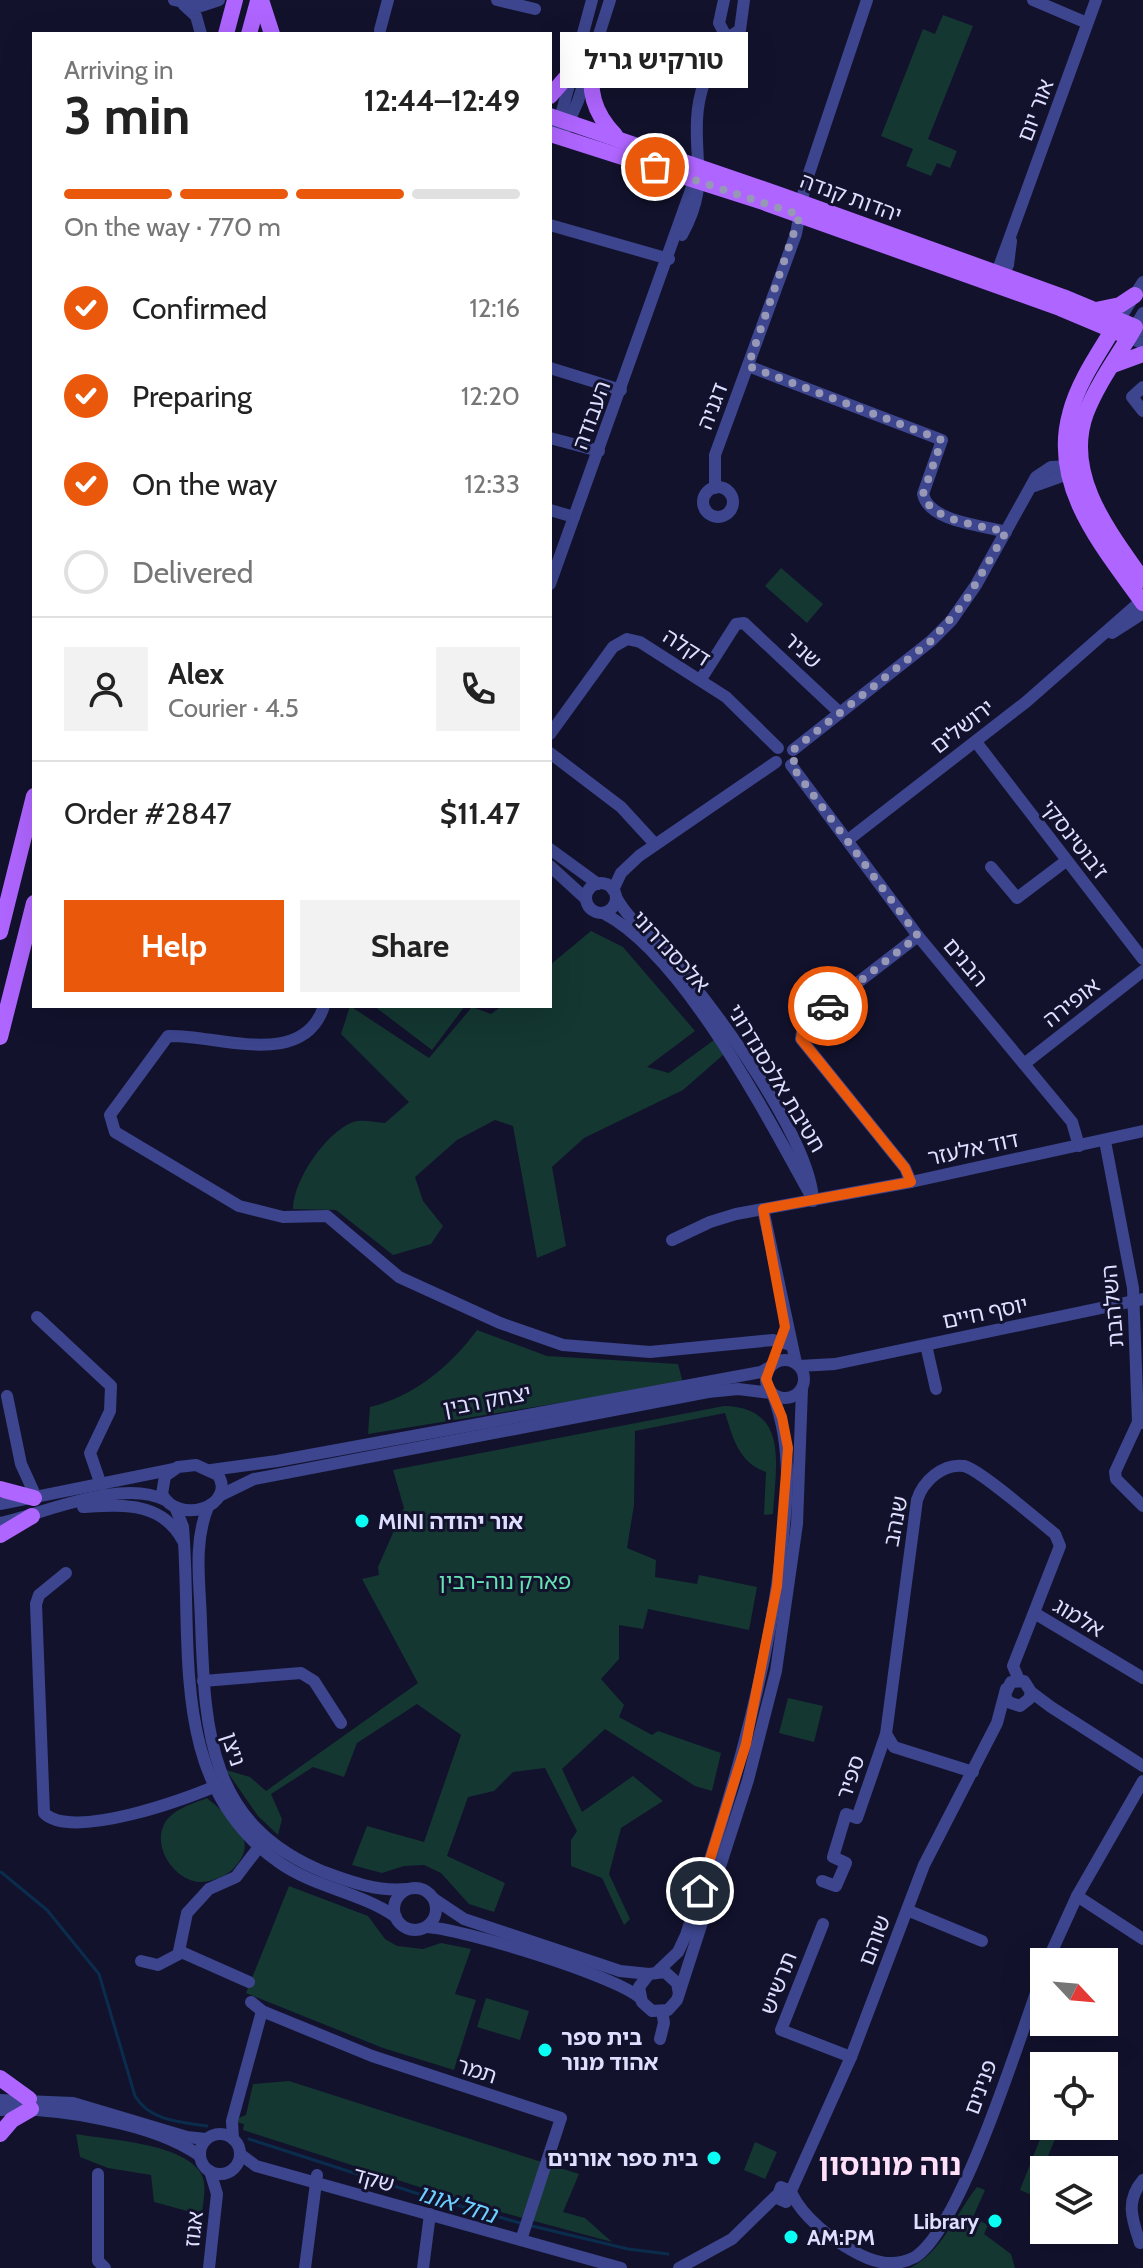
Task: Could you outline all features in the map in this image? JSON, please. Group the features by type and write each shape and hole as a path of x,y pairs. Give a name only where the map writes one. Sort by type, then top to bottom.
{"main road":[{"path":"227,32 235,0"},
{"path":"250,32 260,0"},
{"path":"260,0 271,32"},
{"path":"593,59 590,86 594,105 616,136"},
{"path":"552,94 571,72"},
{"name":"יהדות קנדה","path":"559,119 616,136 699,176"},
{"name":"יהדות קנדה","path":"554,135 699,176 800,209 1096,310 1132,329"},
{"name":"יהדות קנדה","path":"998,278 1132,329"},
{"path":"1096,310 1120,305 1139,288"},
{"path":"1132,329 1082,427 1073,469 1101,518 1143,580"},
{"path":"1132,329 1070,414 1073,469 1087,522 1142,606"},
{"path":"1111,366 1128,357 1143,354"},
{"path":"0,932 32,804"},
{"path":"0,1037 32,911"},
{"path":"0,1489 35,1498"},
{"path":"0,1535 32,1516"},
{"path":"0,2078 30,2104 0,2134"}],"street":[{"path":"177,2 201,6 219,0"},
{"path":"380,30 388,0"},
{"path":"497,0 535,9"},
{"path":"554,135 592,0"},
{"path":"559,119 593,59 610,0"},
{"path":"724,0 719,23 727,38"},
{"path":"699,176 697,135 701,95 708,69 727,38 740,30 744,0"},
{"name":"דגניה","path":"715,488 715,455 748,366 867,0"},
{"path":"1033,0 1087,23"},
{"name":"אור יום","path":"998,278 1096,0"},
{"path":"177,2 196,16 200,32"},
{"name":"העבודה","path":"552,578 699,176"},
{"path":"552,226 669,259"},
{"path":"1132,329 1139,288"},
{"path":"748,366 942,440 923,494 925,503 937,513 1006,532"},
{"path":"552,369 621,390"},
{"path":"1143,387 1132,397 1143,411"},
{"path":"552,439 599,451"},
{"path":"793,750 931,641 951,621 976,585 1043,471 1073,469"},
{"path":"552,511 574,517"},
{"name":"ירושלים","path":"848,840 976,742 1142,606"},
{"name":"שניר","path":"701,679 736,624 749,626 840,713"},
{"name":"דקלה","path":"552,731 619,641 627,639 640,642 701,679 743,712 777,755"},
{"name":"ז'בוטינסקי","path":"976,742 1143,959"},
{"path":"586,899 591,888 608,888 639,856 786,746 793,750 796,758 791,765 783,767 777,755"},
{"path":"552,755 621,807 655,844"},
{"name":"הבנים","path":"791,765 918,936 1072,1122 1079,1146"},
{"name":"חטיבת אלכסנדרוני","path":"552,850 608,888 676,963 746,1059 803,1158 813,1186 813,1201"},
{"path":"991,867 1017,898 1066,861"},
{"path":"552,868 586,899 594,911 603,913 614,905 608,888"},
{"name":"אלכסנדרוני","path":"603,913 625,926 667,970 712,1029 758,1101"},
{"path":"911,1182 905,1168 801,1039 803,1025 918,936"},
{"name":"אופירה","path":"1024,1064 1143,971"},
{"path":"323,1008 310,1027 277,1046 168,1036 110,1115 110,1125 125,1139 239,1206 283,1217 327,1216 399,1277 500,1323 563,1345 650,1352 787,1343"},
{"name":"חטיבת אלכסנדרוני","path":"758,1101 813,1201"},
{"name":"דוד אלעזר","path":"672,1240 710,1222 763,1209 911,1182 1143,1131"},
{"name":"השלהבת","path":"1105,1141 1139,1300 1141,1423 1115,1472 1116,1479 1143,1506"},
{"path":"679,1994 673,1977 620,1971 464,1919 424,1889 407,1889 396,1901 396,1917 410,1929 426,1927 465,1933 611,1981 640,1998 649,2009 662,2011 675,2004 679,1994 752,1767 776,1671 797,1524 804,1375 787,1343 763,1209"},
{"name":"יוסף חיים","path":"798,1365 835,1364 1139,1300"},
{"path":"37,1317 111,1386 110,1411 90,1453 101,1485"},
{"path":"640,1998 640,1984 678,1952 686,1935 738,1773 764,1664 783,1541 788,1463 784,1426 766,1379 787,1343"},
{"path":"926,1345 936,1389"},
{"path":"771,1366 785,1360 798,1365"},
{"name":"יוסף חיים","path":"802,1389 818,1373 835,1364"},
{"name":"יצחק רבין","path":"211,1470 277,1461 761,1372 771,1366"},
{"name":"יצחק רבין","path":"219,1496 238,1484 266,1476 571,1417 708,1392 738,1389 772,1394"},
{"path":"772,1394 789,1399 802,1389"},
{"path":"7,1396 21,1464 35,1498"},
{"path":"0,1504 196,1465 211,1470 221,1479 219,1496 208,1507 190,1512 149,1493 131,1492 0,1523"},
{"name":"שנהב","path":"886,1734 917,1500 930,1477 955,1466 969,1467 1055,1534 1059,1555 1013,1666 1019,1680"},
{"path":"170,1505 162,1483 174,1469"},
{"name":"ניצן","path":"170,1505 182,1520 193,1715 198,1747 237,1823 259,1847 295,1873 369,1900 396,1917"},
{"path":"56,1509 143,1507 171,1523 185,1547"},
{"name":"ניצן","path":"208,1507 198,1546 207,1732 218,1784 255,1825 293,1856 368,1886 407,1889"},
{"path":"66,1573 39,1595 36,1604 44,1813 53,1820 107,1821 218,1784"},
{"name":"אלמוג","path":"1036,1614 1143,1678"},
{"path":"203,1681 301,1673 314,1681 341,1723"},
{"path":"1025,1700 1027,1684 1019,1680 1011,1682 1006,1689 1006,1698 1051,1707 1143,1766"},
{"name":"שוהם","path":"679,2268 713,2252 766,2208 787,2197 828,2114 924,1865 997,1723 1006,1689"},
{"name":"שוהם","path":"997,1723 1025,1700"},
{"path":"886,1734 894,1747 973,1772"},
{"name":"ספיר","path":"822,1881 836,1886 846,1863 833,1857 846,1814 857,1818 886,1734"},
{"path":"1053,1948 1077,1896 1143,1781"},
{"path":"181,1953 187,1913 209,1889 236,1877 259,1847"},
{"path":"1077,1896 1143,1939"},
{"path":"426,1927 435,1915 434,1899"},
{"path":"907,1910 982,1941"},
{"name":"תרשיש","path":"823,1924 781,2030 851,2057"},
{"path":"141,1961 158,1965 181,1953"},
{"path":"181,1953 249,1982"},
{"name":"תמר","path":"251,2002 262,2011 372,2056 561,2118 525,2230"},
{"name":"פנינים","path":"787,2197 845,2247 873,2262 898,2265 927,2248 952,2208 971,2167 1030,2008"},
{"path":"227,2136 262,2011"},
{"path":"660,2039 664,2023 662,2011"},
{"path":"0,2100 123,2126 185,2146 200,2156 210,2171 231,2170 240,2154 227,2136"},
{"path":"0,2110 30,2104 73,2103 187,2137 206,2139 227,2136"},
{"path":"200,2156 206,2139"},
{"name":"שקד","path":"240,2154 256,2166"},
{"name":"שקד","path":"231,2170 256,2166 316,2179 430,2214 525,2230 574,2254 621,2268"},
{"name":"אגוז","path":"217,2194 231,2170"},
{"name":"אגוז","path":"209,2268 217,2194 210,2171"},
{"path":"98,2174 98,2261 105,2268"},
{"path":"305,2268 316,2179"},
{"path":"1140,2243 1130,2205 1134,2191 1143,2180"},
{"path":"423,2268 430,2214"},
{"path":"572,2268 574,2254"}],"green space":[{"path":"943,15 973,26 928,139 957,151 950,168 937,163 931,176 906,166 913,149 881,136 923,29 935,34"},
{"path":"781,568 823,604 807,623 765,586"},
{"path":"591,931 623,947 695,1031 647,1067 669,1073 714,1040 723,1055 683,1090 584,1138 552,1167 566,1246 537,1258 513,1126 495,1120 457,1140 415,1177 423,1201 443,1226 431,1244 393,1255 336,1210 293,1209 298,1185 312,1159 332,1136 356,1121 385,1123 409,1102 341,1034 349,1008 429,1058 471,1008 491,1014 499,1008 552,1008 552,963"},
{"path":"377,1008 464,1008 432,1050"},
{"path":"477,1330 547,1356 678,1364 683,1383 368,1434 370,1407 401,1396 430,1378 455,1356"},
{"name":"פארק נוה-רבין","path":"724,1406 745,1409 760,1417 769,1429 776,1460 773,1514 764,1515 766,1472 743,1456 725,1413 635,1431 634,1505 627,1548 656,1560 655,1577 697,1584 699,1575 757,1587 749,1630 648,1609 643,1629 619,1625 619,1659 601,1679 624,1705 619,1717 652,1735 658,1731 721,1753 712,1791 695,1786 605,1729 562,1769 582,1812 633,1776 663,1801 621,1828 609,1874 630,1919 624,1925 602,1878 571,1866 571,1840 577,1831 545,1768 513,1772 494,1791 468,1797 447,1856 505,1883 494,1912 469,1904 441,1873 424,1865 404,1866 382,1873 352,1865 367,1826 424,1842 461,1735 417,1704 357,1743 344,1777 313,1767 271,1794 282,1819 278,1835 258,1816 226,1770 250,1777 266,1791 418,1683 362,1579 379,1575 378,1567 404,1508 393,1470"},
{"path":"788,1698 823,1706 814,1742 779,1733"},
{"path":"207,1798 234,1822 244,1840 245,1849 229,1873 198,1882 182,1875 168,1862 161,1836 170,1816"},
{"path":"289,1886 368,1916 385,1939 397,1946 423,1949 441,1943 471,1949 455,1994 476,2000 454,2070 383,2048 246,1993"},
{"path":"486,1998 529,2011 520,2040 477,2027"},
{"path":"289,2081 579,2174 563,2212 585,2218 612,2242 478,2206 243,2130 244,2124 232,2121 246,2115 253,2084"},
{"path":"76,2134 143,2144 191,2162 204,2182 202,2215 154,2202 151,2175 108,2168 80,2157"},
{"path":"1040,2140 1055,2140 1048,2156 1033,2156"},
{"path":"755,2142 777,2152 765,2179 744,2170"},
{"path":"1030,2165 1030,2194 1020,2190"},
{"path":"977,2187 985,2190 973,2217 988,2225 984,2234 1011,2254 1015,2268 910,2268 931,2253"}],"waterway":[{"name":"נחל אונו","path":"1,1872 47,1910 99,1974 135,2096 141,2104 166,2119 207,2126"},
{"name":"נחל אונו","path":"249,2139 520,2223"},
{"name":"נחל אונו","path":"528,2225 628,2249 668,2254"}],"way so far":[{"path":"655,167 800,215 789,255 748,366 942,440 923,494 925,503 937,513 1006,532 951,621 931,641 793,750 796,758 791,765 918,936 828,1006"}],"place":[{"name":"טורקיש גריל","path":"655,167"},
{"name":"MINI אור יהודה","path":"362,1521"},
{"name":"בית ספר אהוד מנור","path":"545,2050"},
{"name":"בית ספר אורנים","path":"714,2158"},
{"name":"Library","path":"995,2221"},
{"name":"AM:PM","path":"791,2237"}],"district":[{"name":"נוה מונוסון","path":"890,2165"}],"route":[{"path":"700,1891 738,1773 761,1680 786,1510 788,1448 782,1417 768,1390 766,1379 783,1336 784,1313 763,1209 911,1182 905,1168 801,1039 803,1025 828,1006"}]}
